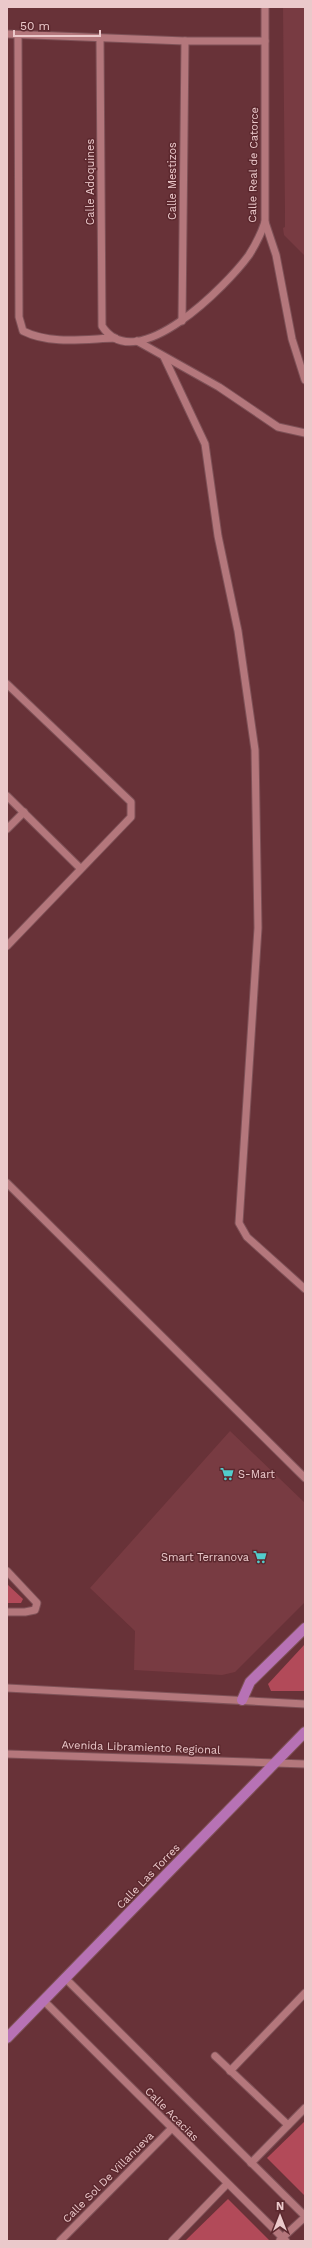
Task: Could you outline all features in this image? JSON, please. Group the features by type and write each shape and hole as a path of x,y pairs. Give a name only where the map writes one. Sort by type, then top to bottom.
{"main road":[{"path":"242,1700 250,1682 305,1628"},
{"name":"Calle Las Torres","path":"7,2038 305,1732"}],"street":[{"name":"Calle Real de Catorce","path":"18,35 19,317 23,331 35,337 56,339 115,338 137,341 168,330 182,321 226,281 249,256 260,238 265,222 265,7"},
{"path":"7,34 185,42 265,41"},
{"name":"Calle Adoquines","path":"100,39 102,326 106,332 115,338"},
{"name":"Calle Mestizos","path":"182,321 185,42"},
{"path":"265,222 276,255 292,339 305,380"},
{"path":"137,341 219,387 278,427 305,432"},
{"path":"164,357 193,414 205,444 218,536 238,631 255,750 258,928 240,1223 247,1237 305,1289"},
{"path":"7,684 131,802 131,817 80,868 7,946"},
{"path":"7,796 80,868"},
{"path":"7,828 24,812"},
{"path":"7,1183 305,1478"},
{"path":"7,1571 35,1599 37,1607 35,1610 25,1612 7,1612"},
{"path":"7,1688 305,1704"},
{"name":"Avenida Libramiento Regional","path":"7,1754 305,1764"},
{"name":"Calle Acacias","path":"65,1978 305,2217"},
{"path":"230,2072 305,1993"},
{"name":"Calle Acacias","path":"44,2000 283,2240"},
{"path":"215,2056 230,2072 288,2125"},
{"path":"251,2163 305,2108"},
{"name":"Calle Sol De Villanueva","path":"60,2241 171,2129"},
{"path":"172,2241 227,2184"},
{"path":"283,2240 305,2217"}],"shaded area":[{"path":"283,7 305,7 305,256 284,235 283,228 285,227 285,213"},
{"path":"230,1431 305,1503 305,1602 235,1672 222,1675 134,1670 135,1631 90,1588"},
{"path":"7,1584 23,1599 21,1603 7,1603"},
{"path":"305,1644 305,1691 271,1691 268,1684"},
{"path":"305,2121 305,2196 267,2158"},
{"path":"228,2199 269,2240 185,2241"}],"place":[{"name":"S-Mart","path":"227,1474"},
{"name":"Smart Terranova","path":"260,1557"}]}
